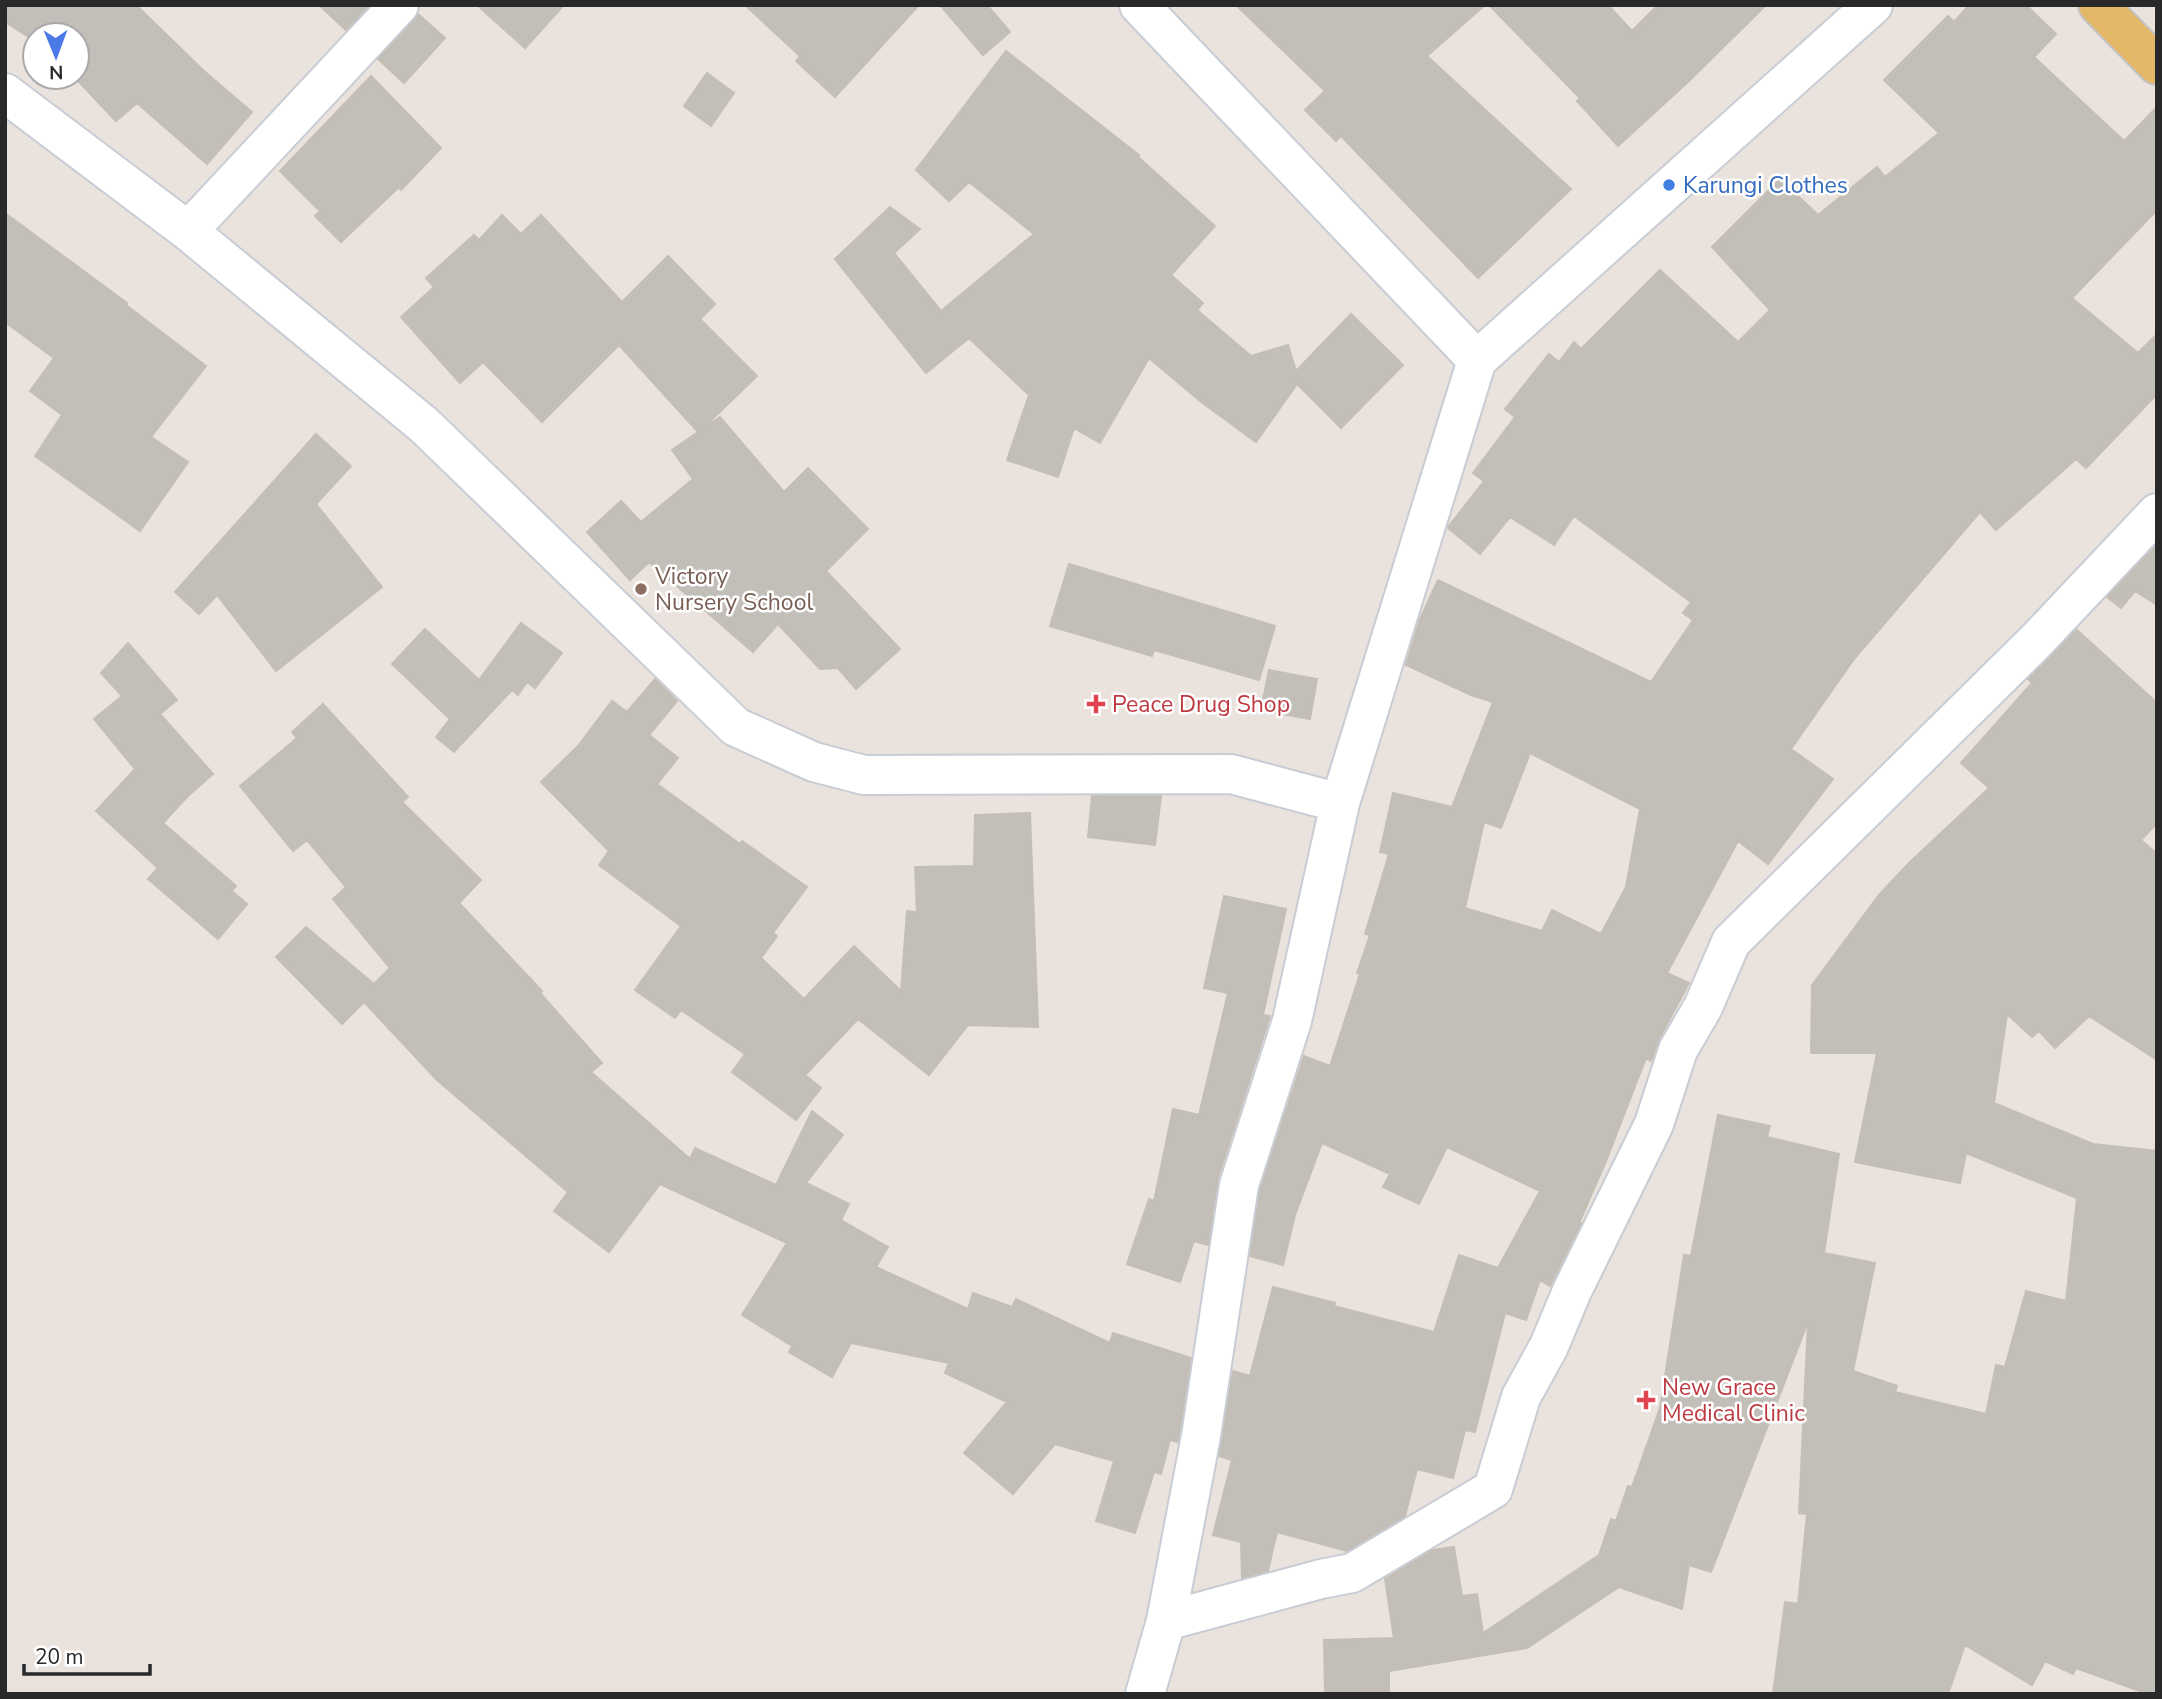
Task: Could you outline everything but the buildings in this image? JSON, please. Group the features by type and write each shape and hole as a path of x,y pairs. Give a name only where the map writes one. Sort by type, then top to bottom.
{"main road":[{"path":"2098,5 2157,65"}],"street":[{"path":"188,231 399,5"},
{"path":"1139,5 1477,359"},
{"path":"1145,1694 1166,1622 1201,1436 1239,1185 1292,1021 1340,803 1477,359 1873,5"},
{"path":"5,93 188,231 424,425 736,727 814,762 864,775 1231,775 1340,803"},
{"path":"1166,1622 1352,1573 1493,1489 1521,1397 1549,1346 1572,1291 1654,1124 1678,1050 1703,1007 1731,943 2037,640 2157,513"}],"place":[{"name":"Karungi Clothes","path":"1669,185"},
{"name":"Victory Nursery School","path":"641,589"},
{"name":"Peace Drug Shop","path":"1096,704"},
{"name":"New Grace Medical Clinic","path":"1646,1400"}]}
